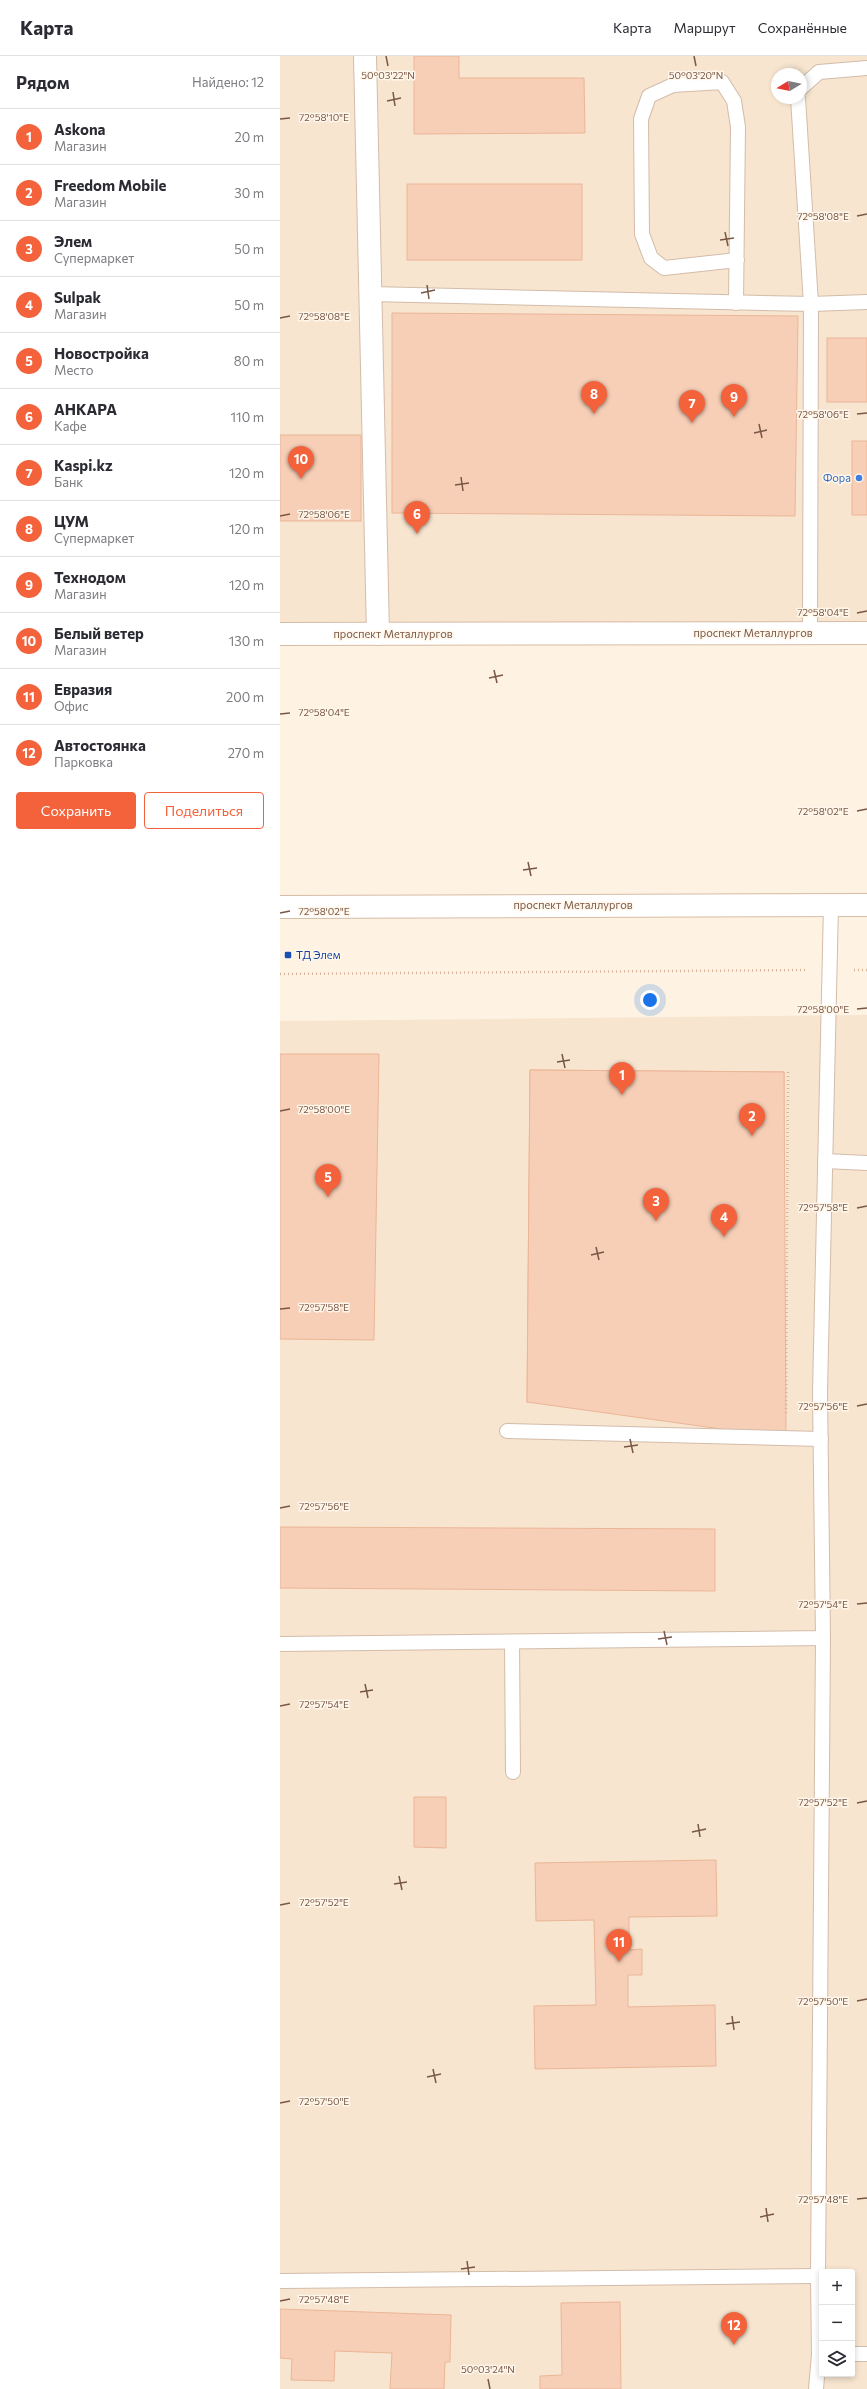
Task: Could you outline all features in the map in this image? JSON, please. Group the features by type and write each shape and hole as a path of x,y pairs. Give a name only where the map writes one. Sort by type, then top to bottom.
{"main road":[{"path":"365,56 378,634"},
{"name":"проспект Металлургов","path":"280,634 867,633"},
{"name":"проспект Металлургов","path":"280,907 867,905"}],"lane":[{"path":"807,83 819,72 867,68"},
{"path":"736,303 737,260 738,127 734,101 722,82 673,85 649,96 641,119 642,234 652,258 664,268 737,260"},
{"path":"798,104 810,304 810,633"},
{"path":"370,294 736,303 810,304 867,302"},
{"path":"820,2341 818,2276 823,1638 820,1384 831,905"},
{"path":"825,1161 867,1163"},
{"path":"507,1431 821,1439"},
{"path":"280,1644 823,1638"},
{"path":"512,1642 513,1772"},
{"path":"280,2281 818,2276"},
{"path":"855,2354 867,2354"},
{"path":"816,2389 819,2363"}],"path":[{"path":"280,974 867,970"},
{"path":"786,1438 788,1072"}],"shaded area":[{"path":"280,56 867,56 867,633 280,634"},
{"path":"867,1015 867,2389 280,2389 280,1021"}],"building":[{"path":"414,56 459,56 459,78 584,78 585,133 414,134"},
{"path":"407,184 582,184 582,260 407,260"},
{"path":"392,313 798,316 795,516 392,513"},
{"path":"827,338 867,338 867,402 827,402"},
{"path":"280,435 361,435 361,521 280,521"},
{"name":"Фора","path":"852,441 867,441 867,515 852,515"},
{"path":"280,1054 379,1054 374,1340 280,1339"},
{"path":"530,1070 784,1072 783,1400 527,1402"},
{"path":"530,1070 784,1072 786,1438 527,1402"},
{"path":"280,1527 715,1529 715,1591 280,1588"},
{"path":"414,1797 446,1797 446,1848 414,1847"},
{"path":"716,1860 717,1916 629,1917 629,1950 642,1949 642,1975 628,1975 628,2007 715,2005 716,2066 535,2069 534,2006 596,2005 594,1920 536,1921 535,1863"},
{"path":"620,2302 621,2389 540,2389 540,2376 562,2375 561,2303"},
{"path":"280,2309 451,2315 450,2362 445,2362 444,2389 390,2389 392,2353 335,2351 334,2381 291,2380 292,2359 280,2358"}],"place":[{"name":"ЦУМ","path":"594,414"},
{"name":"Технодом","path":"734,417"},
{"name":"Kaspi.kz","path":"692,423"},
{"name":"Фора","path":"859,478"},
{"name":"Белый ветер","path":"301,479"},
{"name":"АНКАРА","path":"417,534"},
{"name":"ТД Элем","path":"288,955"},
{"name":"Askona","path":"622,1095"},
{"name":"Freedom Mobile","path":"752,1136"},
{"name":"Новостройка","path":"328,1197"},
{"name":"Элем","path":"656,1221"},
{"name":"Sulpak","path":"724,1237"},
{"name":"Евразия","path":"619,1962"},
{"name":"Автостоянка","path":"734,2345"}]}
